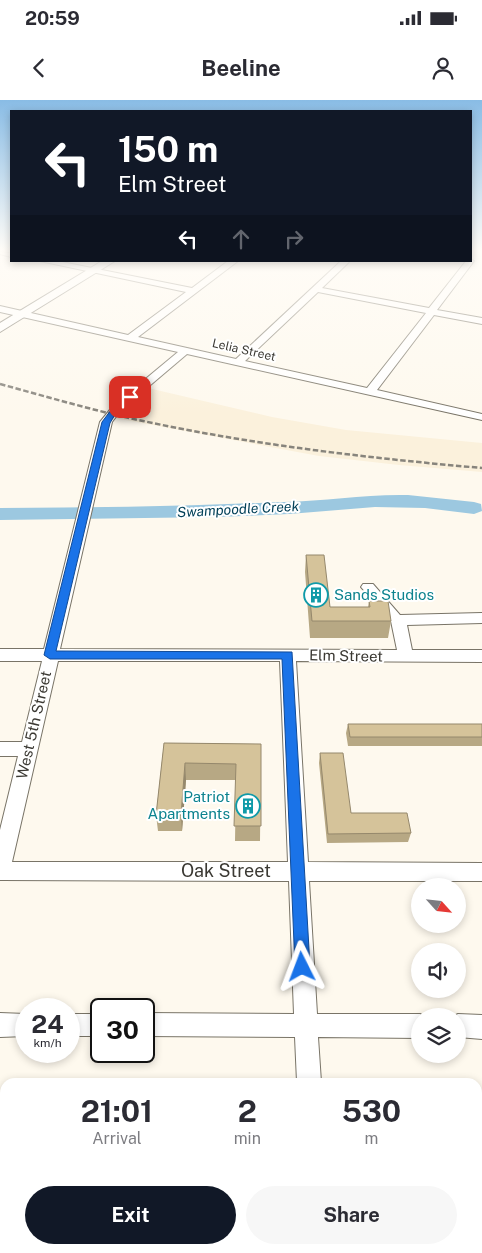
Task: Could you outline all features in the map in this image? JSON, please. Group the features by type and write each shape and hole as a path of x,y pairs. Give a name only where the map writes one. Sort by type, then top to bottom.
{"main road":[{"path":"0,328 36,306"}],"street":[{"path":"130,338 172,306"},
{"path":"238,362 297,306"},
{"path":"404,306 482,321"},
{"path":"370,392 436,306"},
{"name":"Lelia Street","path":"0,309 482,417"},
{"name":"West 5th Street","path":"0,871 106,422 112,414 186,350"},
{"path":"368,588 398,620 406,656"},
{"path":"398,620 482,618"},
{"name":"Elm Street","path":"0,655 482,656"},
{"path":"288,655 308,1078"},
{"path":"0,750 28,750"},
{"name":"Oak Street","path":"0,871 482,872"},
{"path":"0,1025 15,1025"},
{"path":"155,1025 411,1026"}],"lane":[{"path":"466,1026 482,1026"}],"shaded area":[{"path":"148,388 272,417 346,430 482,443 482,472 319,456 115,418"}],"building":[{"path":"306,555 324,555 330,607 370,607 369,601 388,601 391,621 312,621"},
{"path":"348,724 482,724 482,737 350,737"},
{"name":"Patriot Apartments","path":"164,743 261,744 261,826 234,826 236,764 185,763 181,815 156,815"},
{"path":"320,753 343,753 351,813 407,813 411,833 328,834"}],"waterway":[{"name":"Swampoodle Creek","path":"0,514 217,511 289,508 375,501 425,502 474,508"}],"railway":[{"path":"0,384 72,404 185,430 269,444 354,455 482,468"}],"place":[{"name":"Sands Studios","path":"316,595"},
{"name":"Patriot Apartments","path":"248,806"}],"route":[{"path":"130,397 106,422 50,655 288,655 302,967"}]}
